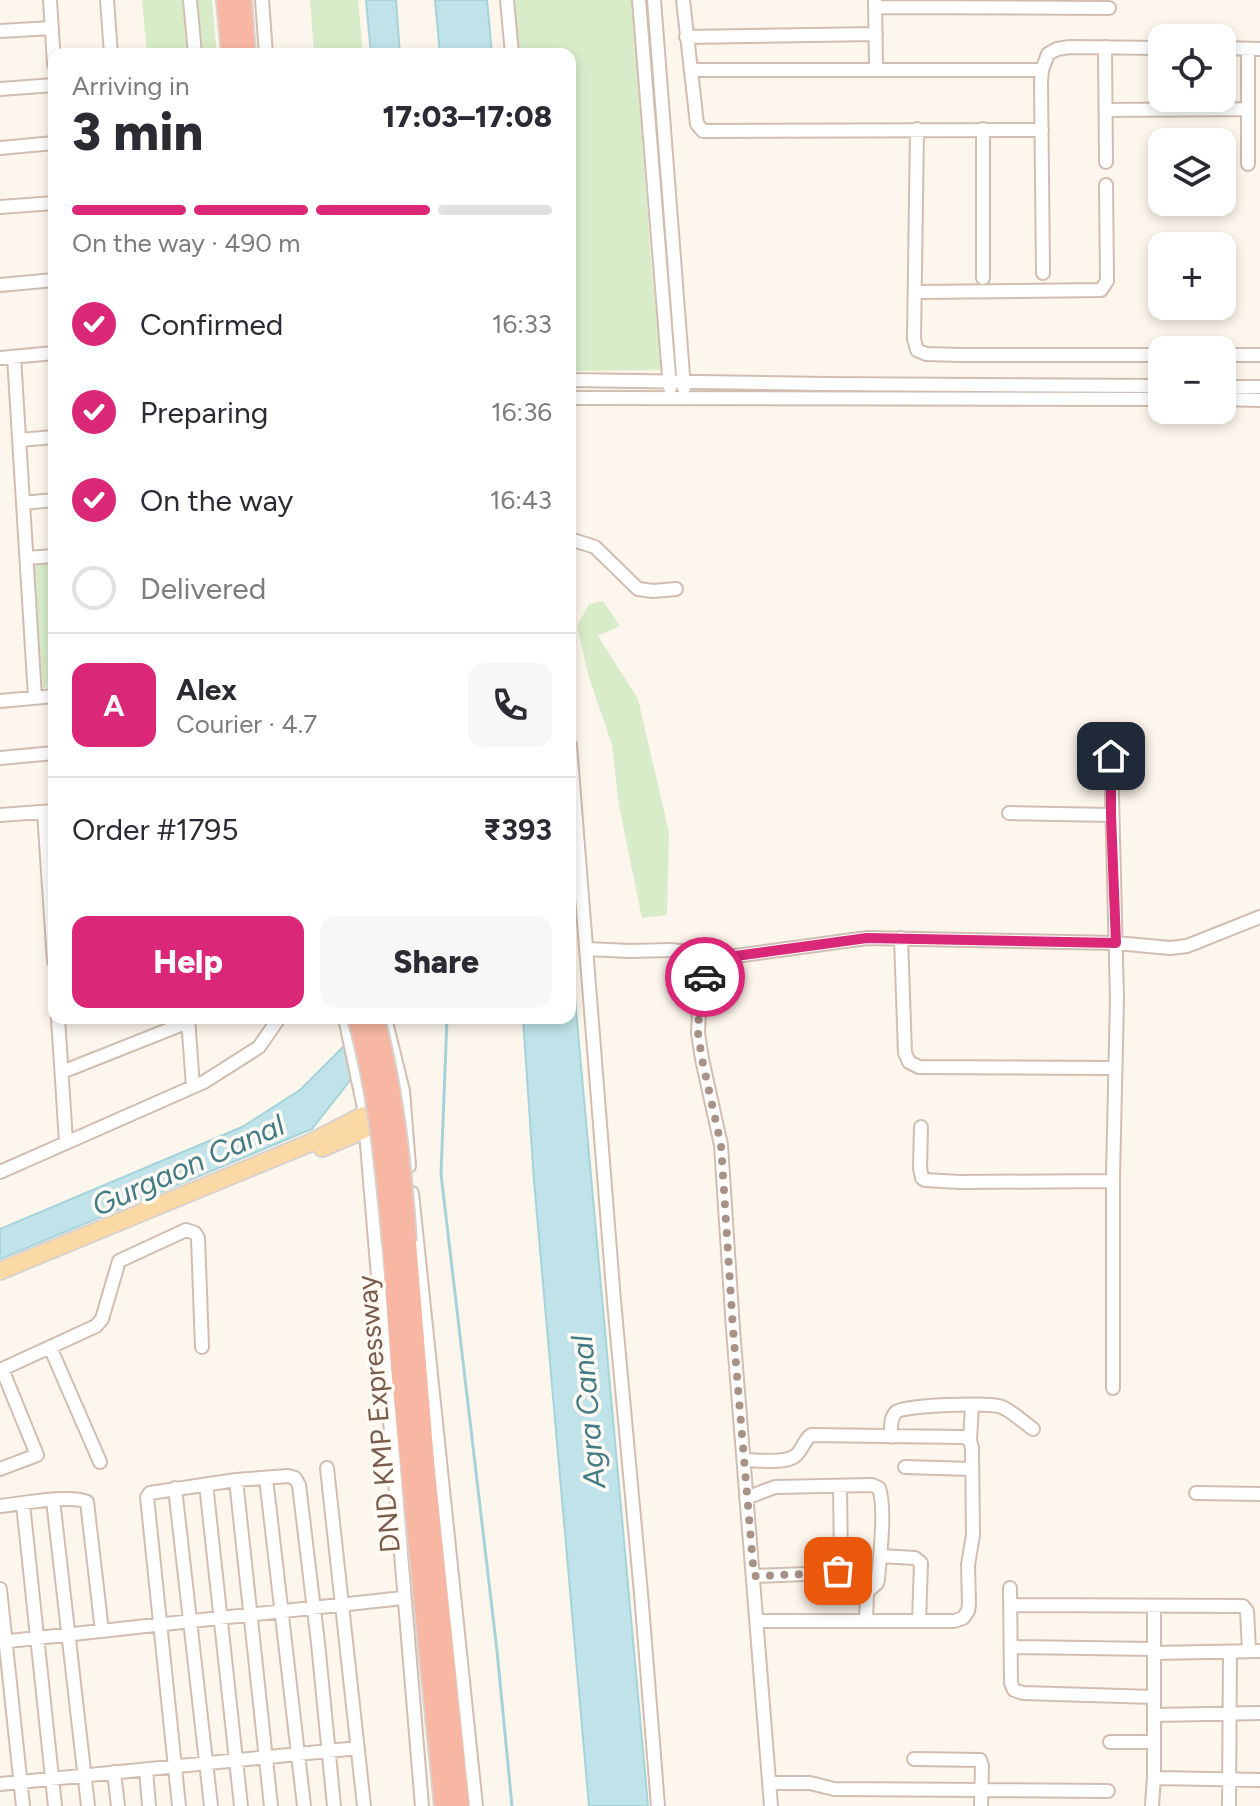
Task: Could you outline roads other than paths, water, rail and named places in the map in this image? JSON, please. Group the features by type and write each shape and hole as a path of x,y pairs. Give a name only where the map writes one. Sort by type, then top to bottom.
{"highway":[{"path":"226,0 230,48"},
{"path":"242,0 246,48"},
{"name":"DND KMP Expressway","path":"358,1024 373,1086 399,1243 460,1806"},
{"name":"DND KMP Expressway","path":"376,1024 401,1157 400,1367 444,1806"}],"main road":[{"path":"0,1271 364,1122"},
{"path":"0,1280 364,1122"}],"street":[{"path":"50,0 53,48"},
{"path":"107,0 111,48"},
{"path":"190,0 194,48"},
{"path":"262,0 266,48"},
{"path":"507,0 511,48"},
{"path":"639,0 670,398"},
{"path":"654,0 685,398"},
{"path":"683,0 697,124 703,131 1042,130"},
{"path":"876,69 875,4 1109,8"},
{"path":"0,31 52,28"},
{"path":"686,37 876,34"},
{"path":"1105,47 1106,162"},
{"path":"1043,273 1042,70 1048,54 1057,49 1148,48"},
{"path":"1248,164 1248,109 1254,49"},
{"path":"691,70 1042,70"},
{"path":"0,89 48,85"},
{"path":"1106,110 1248,109"},
{"path":"917,129 917,350 926,354 1148,355"},
{"path":"983,129 983,278"},
{"path":"0,148 48,144"},
{"path":"916,292 1101,290 1107,281 1106,185"},
{"path":"0,207 48,203"},
{"path":"0,285 48,281"},
{"path":"0,358 48,354"},
{"path":"1236,355 1260,355"},
{"path":"14,357 35,697"},
{"path":"576,380 1148,386"},
{"path":"1236,387 1260,387"},
{"path":"576,398 1148,399"},
{"path":"1236,399 1260,400"},
{"path":"19,440 48,438"},
{"path":"23,503 48,501"},
{"path":"576,541 595,547 638,589 676,589"},
{"path":"27,558 48,556"},
{"path":"0,701 48,696"},
{"path":"0,758 48,754"},
{"path":"1111,756 1117,999 1113,1388"},
{"path":"0,815 48,812"},
{"path":"1009,813 1111,815"},
{"path":"576,822 658,1806"},
{"path":"586,949 671,950 728,957 867,938 1116,943 1170,948 1187,946 1260,917"},
{"path":"901,938 905,1053 912,1065 1115,1068"},
{"path":"706,954 698,1033 721,1145 771,1806"},
{"path":"58,1024 66,1142"},
{"path":"62,1072 178,1024"},
{"path":"188,1024 193,1087"},
{"path":"0,1172 218,1074 259,1047 275,1024"},
{"path":"346,1024 364,1122 422,1806"},
{"path":"387,1024 403,1091 476,1806"},
{"path":"921,1127 920,1168 925,1180 1113,1181"},
{"path":"369,1180 410,1176"},
{"path":"0,1469 37,1455 1,1369 99,1323 119,1261 191,1230 198,1238 199,1245 202,1347"},
{"path":"50,1347 100,1462"},
{"path":"891,1437 893,1418 900,1410 911,1407 992,1405 1002,1407 1033,1429"},
{"path":"757,1621 961,1620 968,1611 968,1565 973,1535 972,1406"},
{"path":"744,1460 790,1459 811,1435 963,1437 970,1440"},
{"path":"905,1467 972,1469"},
{"path":"327,1468 364,1806"},
{"path":"179,1806 146,1500 150,1493 175,1488 288,1476 298,1482 334,1806"},
{"path":"266,1478 304,1806"},
{"path":"236,1480 271,1806"},
{"path":"206,1484 241,1806"},
{"path":"746,1498 775,1487 872,1485 879,1488 880,1556 877,1583 867,1592 866,1620"},
{"path":"754,1576 838,1571 841,1561 840,1486"},
{"path":"175,1488 211,1806"},
{"path":"1196,1493 1260,1494"},
{"path":"0,1506 53,1500 81,1499 87,1502 102,1631"},
{"path":"53,1500 88,1806"},
{"path":"23,1504 55,1806"},
{"path":"880,1556 915,1558 921,1563 919,1621"},
{"path":"1010,1588 1011,1683 1017,1692 1154,1697"},
{"path":"0,1589 3,1641 23,1806"},
{"path":"3,1641 403,1598"},
{"path":"1010,1605 1243,1606 1247,1611 1254,1651 1011,1647"},
{"path":"1152,1806 1154,1606"},
{"path":"1229,1806 1230,1652"},
{"path":"1154,1715 1260,1713"},
{"path":"1110,1742 1154,1742"},
{"path":"0,1784 358,1748"},
{"path":"914,1759 980,1760 981,1806"},
{"path":"146,1770 149,1806"},
{"path":"114,1772 118,1806"},
{"path":"1154,1776 1260,1780"},
{"path":"769,1783 810,1783 834,1789 1108,1791"},
{"path":"1069,1806 1070,1791"}],"water":[{"path":"366,0 396,0 400,48 370,48"},
{"path":"435,0 487,0 491,48 439,48"},
{"name":"Agra Canal","path":"576,1010 648,1806 589,1806 534,1181 523,1024 576,1024"},
{"name":"Gurgaon Canal","path":"363,1024 394,1024 312,1129 0,1259 0,1229 242,1127 300,1090"}],"waterway":[{"path":"447,1024 441,1174 512,1806"}]}
